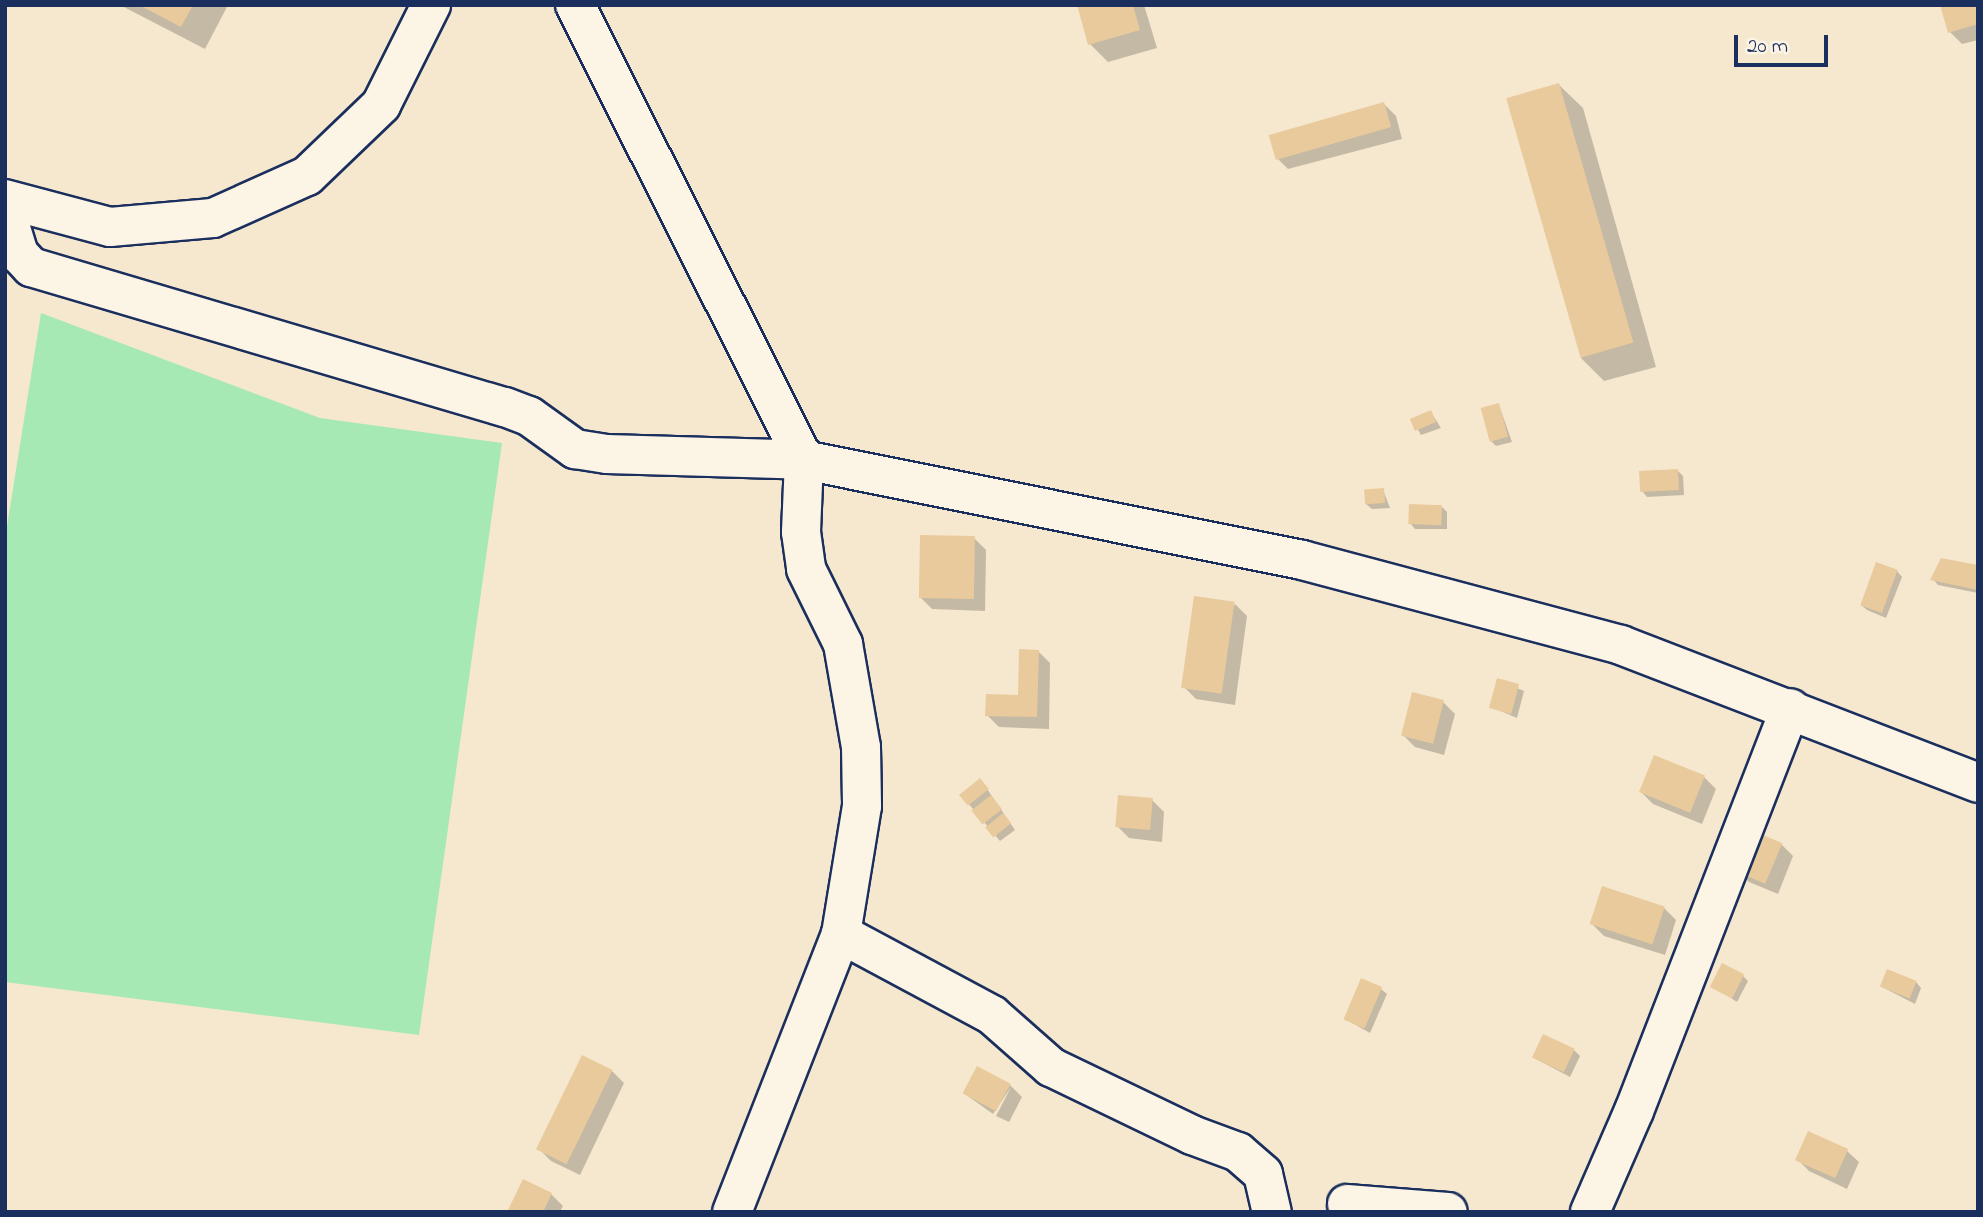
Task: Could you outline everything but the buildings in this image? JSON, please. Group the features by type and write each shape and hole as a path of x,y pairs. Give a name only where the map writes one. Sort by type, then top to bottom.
{"street":[{"path":"431,5 381,105 307,176 212,218 123,226 110,227 8,201 12,265 31,267 505,407 529,416 575,449 607,454 804,460 1302,560 1621,645 1790,708 1978,783"},
{"path":"575,5 804,460 801,532 806,569 843,644 861,747 862,806 841,934 732,1212"},
{"path":"1590,1212 1634,1111 1790,708"},
{"path":"841,934 992,1015 1051,1067 1192,1135 1238,1152 1263,1174 1272,1212"},
{"path":"1347,1204 1448,1212"}],"green space":[{"path":"41,313 320,418 502,443 419,1035 5,982 5,539"}]}
